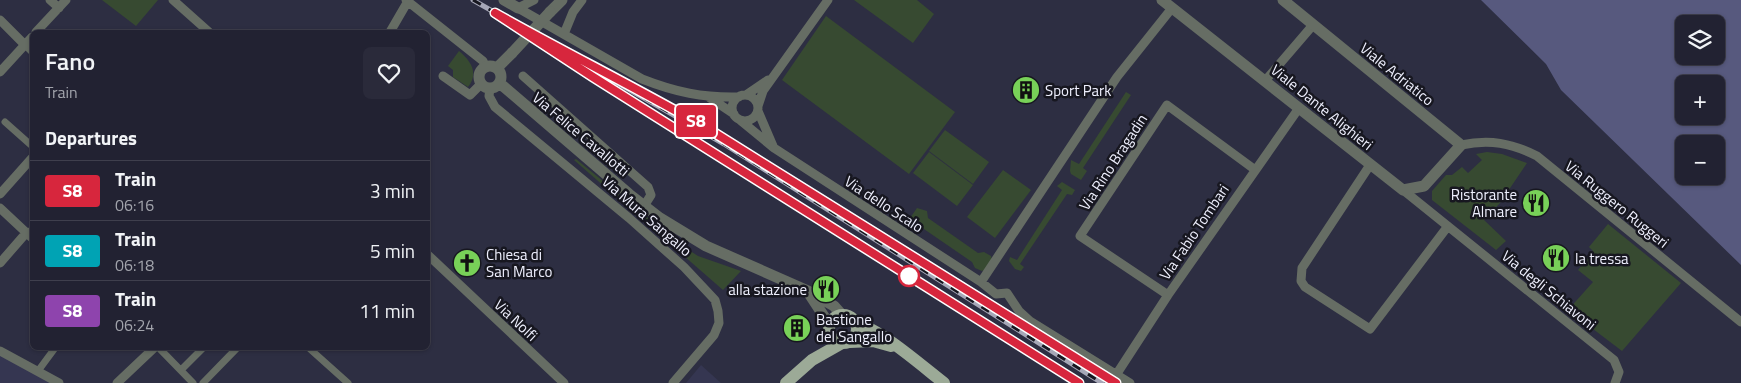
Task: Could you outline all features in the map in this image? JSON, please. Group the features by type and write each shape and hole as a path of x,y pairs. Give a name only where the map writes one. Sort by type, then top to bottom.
{"main road":[{"path":"812,360 834,317 842,315 850,317 856,323 866,325 944,383"},
{"path":"786,383 812,360 856,336 856,323"},
{"path":"829,327 832,338 846,342 873,341 896,347"}],"street":[{"path":"50,0 59,8"},
{"path":"38,30 66,0"},
{"path":"173,0 205,30"},
{"path":"504,0 642,79 682,94 710,98 742,96 754,98 774,148"},
{"path":"518,8 534,0"},
{"path":"497,68 562,0"},
{"path":"564,34 573,12 582,0"},
{"path":"775,76 742,96 732,106 737,117 749,120 758,108 763,91 775,76 828,0"},
{"name":"Viale Dante Alighieri","path":"1162,0 1402,190"},
{"name":"Viale Adriatico","path":"1283,0 1461,145"},
{"path":"391,30 407,1 483,61 485,67"},
{"path":"980,282 1117,77 1172,8"},
{"path":"0,20 30,50"},
{"path":"1265,81 1313,25"},
{"path":"0,72 30,39"},
{"path":"443,76 470,95 490,85 502,74 497,68 485,67"},
{"path":"485,67 480,74 490,85"},
{"name":"Via Felice Cavallotti","path":"523,76 648,187 651,195 644,206"},
{"name":"Via Felice Cavallotti","path":"490,85 503,86 644,206 697,241 808,291 834,306 842,315"},
{"name":"Via Mura Sangallo","path":"490,85 489,96 495,106 629,218 684,267 715,300 719,323 714,335 673,383"},
{"name":"Via dello Scalo","path":"710,98 737,117 774,148 996,294 1007,293 1019,311 1030,321 1130,383"},
{"name":"Via Rino Bragadin","path":"1168,295 1080,236 1167,105 1254,169"},
{"name":"Via Fabio Tombari","path":"1116,375 1254,169 1299,108"},
{"path":"5,122 30,144"},
{"name":"Via Ruggero Ruggeri","path":"1461,145 1486,141 1501,142 1517,146 1537,156 1741,322"},
{"path":"1402,190 1424,186 1461,145"},
{"path":"0,194 30,160"},
{"path":"1370,165 1300,273 1304,287 1370,328 1448,226"},
{"name":"Via degli Schiavoni","path":"1402,190 1614,360 1619,372 1615,383"},
{"path":"0,208 30,235 0,263"},
{"name":"Via Nolfi","path":"430,257 564,383"},
{"path":"808,291 829,327"},
{"path":"38,372 54,350"},
{"path":"117,383 152,350"},
{"path":"162,350 182,369 193,383"},
{"path":"182,369 201,350"},
{"path":"203,383 235,350"},
{"path":"311,350 348,383"},
{"path":"0,351 59,383"}],"shaded area":[{"path":"1481,0 1741,0 1741,265 1561,90 1546,64"},
{"path":"0,355 52,383 0,383"},
{"path":"701,365 721,383 686,383"}],"green space":[{"path":"102,0 158,0 136,26"},
{"path":"854,0 917,0 934,14 913,43"},
{"path":"826,16 955,112 909,174 782,80"},
{"path":"459,51 470,63 473,72 473,77 468,87 453,77 453,70 448,66"},
{"path":"1126,92 1131,95 1083,168 1087,171 1081,180 1071,174 1071,160 1079,164"},
{"path":"945,130 989,162 973,184 929,151"},
{"path":"929,152 973,185 957,206 913,173"},
{"path":"1487,152 1502,154 1527,163 1500,203 1484,220 1506,241 1496,250 1432,200 1432,191 1446,175 1452,175 1462,167 1468,173 1482,160 1476,154"},
{"path":"576,159 681,245 698,256 741,271 723,290 574,160"},
{"path":"1003,170 1031,190 995,238 967,217"},
{"path":"1062,182 1075,190 1072,195 1067,194 1020,264 1024,267 1021,271 1015,269 1009,261 1010,257 1017,260 1062,190 1057,186"},
{"path":"917,208 927,211 928,218 978,253 984,252 991,256 992,261 987,269 982,271 975,268 972,262 921,227 917,230 908,225 908,221"},
{"path":"1608,224 1681,283 1622,351 1568,310 1593,282 1578,270 1593,251 1589,247"}],"railway":[{"path":"473,0 724,144 1102,383"},
{"path":"570,63 1079,383"},
{"path":"1081,361 1116,383"}],"train":[{"name":"S8","path":"1079,383 593,77 495,13 575,58 642,90 710,130 1116,383"}],"place":[{"name":"Sport Park","path":"1026,90"},
{"name":"Ristorante Almare","path":"1536,203"},
{"name":"la tressa","path":"1556,258"},
{"name":"Chiesa di San Marco","path":"467,263"},
{"name":"alla stazione","path":"826,289"},
{"name":"Bastione del Sangallo","path":"797,328"}]}
